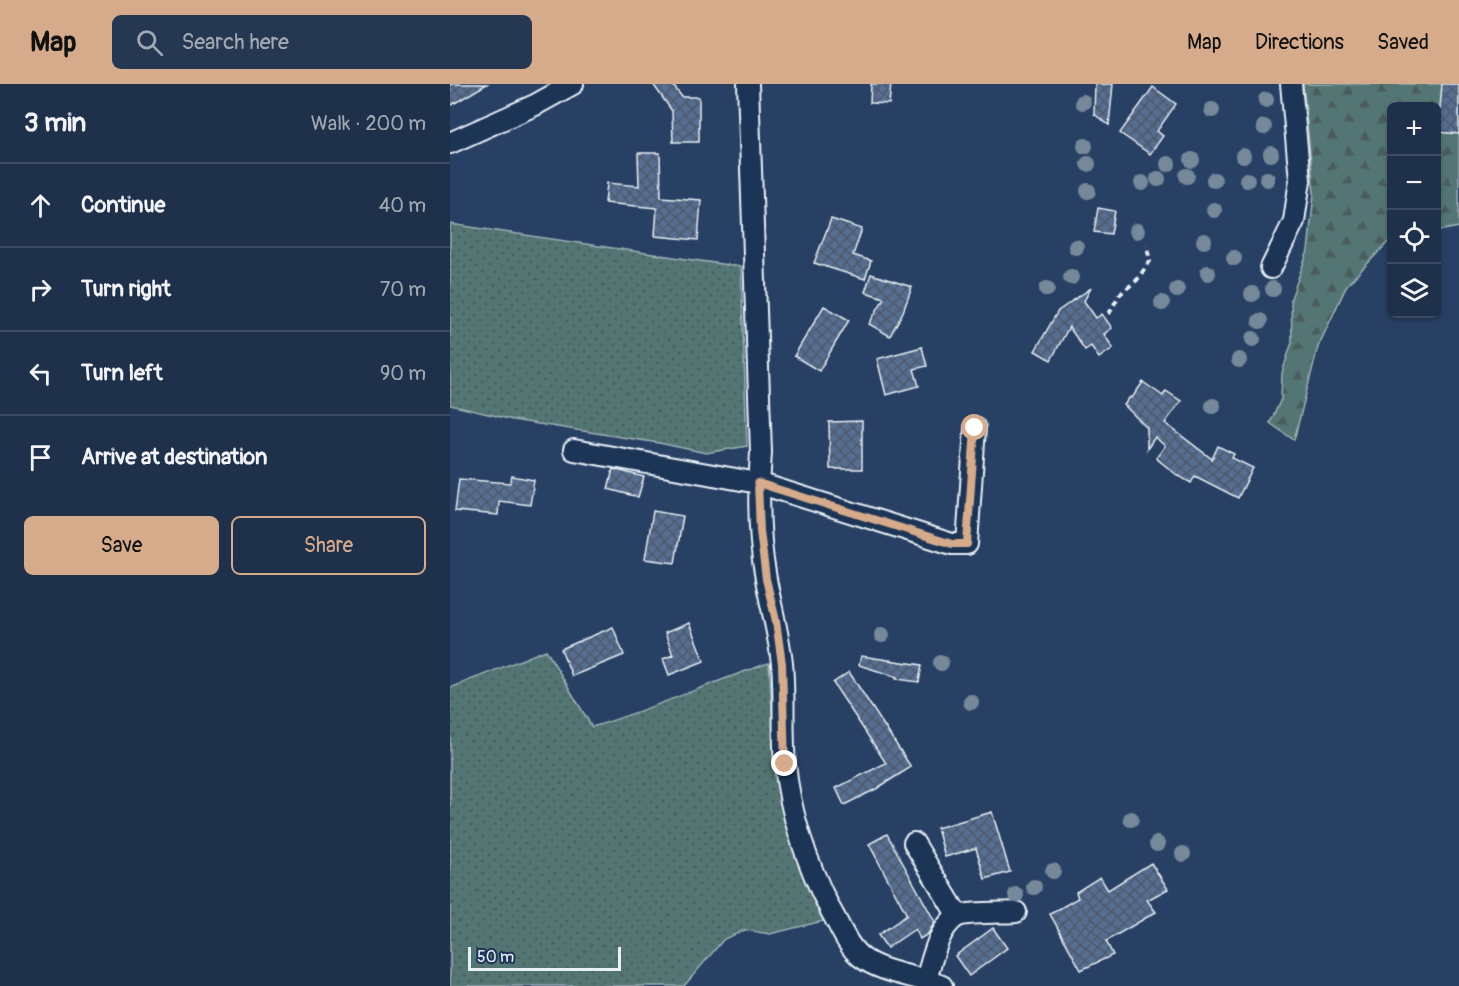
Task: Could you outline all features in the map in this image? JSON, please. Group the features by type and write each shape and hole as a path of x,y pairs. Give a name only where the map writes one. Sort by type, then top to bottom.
{"street":[{"path":"450,143 535,105 573,84"},
{"path":"748,84 761,452 758,483 761,540 782,664 785,764 792,805 804,847 825,899 846,939 861,957 878,967 934,983 942,935 958,916 1016,912"},
{"path":"1271,268 1294,221 1300,180 1291,84"},
{"path":"574,450 758,483 952,544 967,544 975,428"},
{"path":"914,843 958,916"}],"path":[{"path":"1109,314 1119,295 1137,280 1150,261 1147,245"}],"green space":[{"path":"1303,84 1459,84 1459,227 1441,230 1441,102 1387,102 1387,243 1347,285 1318,347 1294,440 1270,423 1281,399 1282,373 1292,342 1291,298 1308,251 1314,193"},
{"path":"450,224 741,267 747,446 706,453 659,443 513,420 450,405"},
{"path":"546,650 592,727 769,663 776,771 793,834 827,920 770,934 745,930 724,939 684,986 450,986 450,688"}],"building":[{"path":"450,84 487,84 450,106"},
{"path":"653,84 672,84 682,97 699,97 699,142 673,142 672,111"},
{"path":"871,84 891,84 889,104 870,103"},
{"path":"1095,84 1113,84 1109,125 1094,114"},
{"path":"1442,84 1459,84 1459,134 1441,132"},
{"path":"1153,87 1176,104 1157,131 1163,136 1150,154 1120,133"},
{"path":"638,153 660,153 661,197 701,200 698,240 655,236 657,208 605,203 607,183 639,186"},
{"path":"1098,208 1115,211 1111,234 1094,232"},
{"path":"831,219 862,229 853,255 871,261 865,279 814,263"},
{"path":"871,274 912,287 903,312 890,336 869,324 884,298 865,292"},
{"path":"1091,288 1084,301 1096,318 1102,314 1112,328 1104,334 1113,348 1099,358 1091,346 1085,350 1069,327 1051,360 1035,351 1058,311"},
{"path":"824,306 849,320 819,371 794,356"},
{"path":"922,347 927,366 914,369 919,386 886,395 877,359"},
{"path":"1143,382 1163,396 1166,391 1181,401 1165,423 1212,459 1218,446 1234,454 1232,458 1253,468 1238,498 1195,476 1191,483 1177,475 1156,458 1165,446 1155,437 1147,449 1147,428 1124,405"},
{"path":"862,421 862,469 830,469 829,422"},
{"path":"613,469 644,477 638,497 608,489"},
{"path":"512,476 534,480 530,505 499,501 498,515 455,511 459,479 510,483"},
{"path":"653,511 683,516 675,563 645,559"},
{"path":"689,623 704,661 669,675 663,659 673,655 665,633"},
{"path":"613,627 624,655 572,676 561,649"},
{"path":"861,656 922,665 919,682 896,679 897,677 859,665"},
{"path":"849,672 911,767 876,789 844,805 836,788 886,763 833,683"},
{"path":"992,812 1010,872 985,879 976,848 945,857 937,828"},
{"path":"887,834 935,922 928,934 920,939 915,929 887,948 878,935 907,915 869,844"},
{"path":"1151,863 1168,889 1147,900 1156,912 1106,941 1113,955 1081,970 1050,914 1078,898 1076,892 1100,877 1108,890"},
{"path":"993,928 1007,948 969,976 955,956"}],"route":[{"path":"785,764 782,664 776,621 766,579 760,531 758,483 952,544 967,544 975,428"}]}
